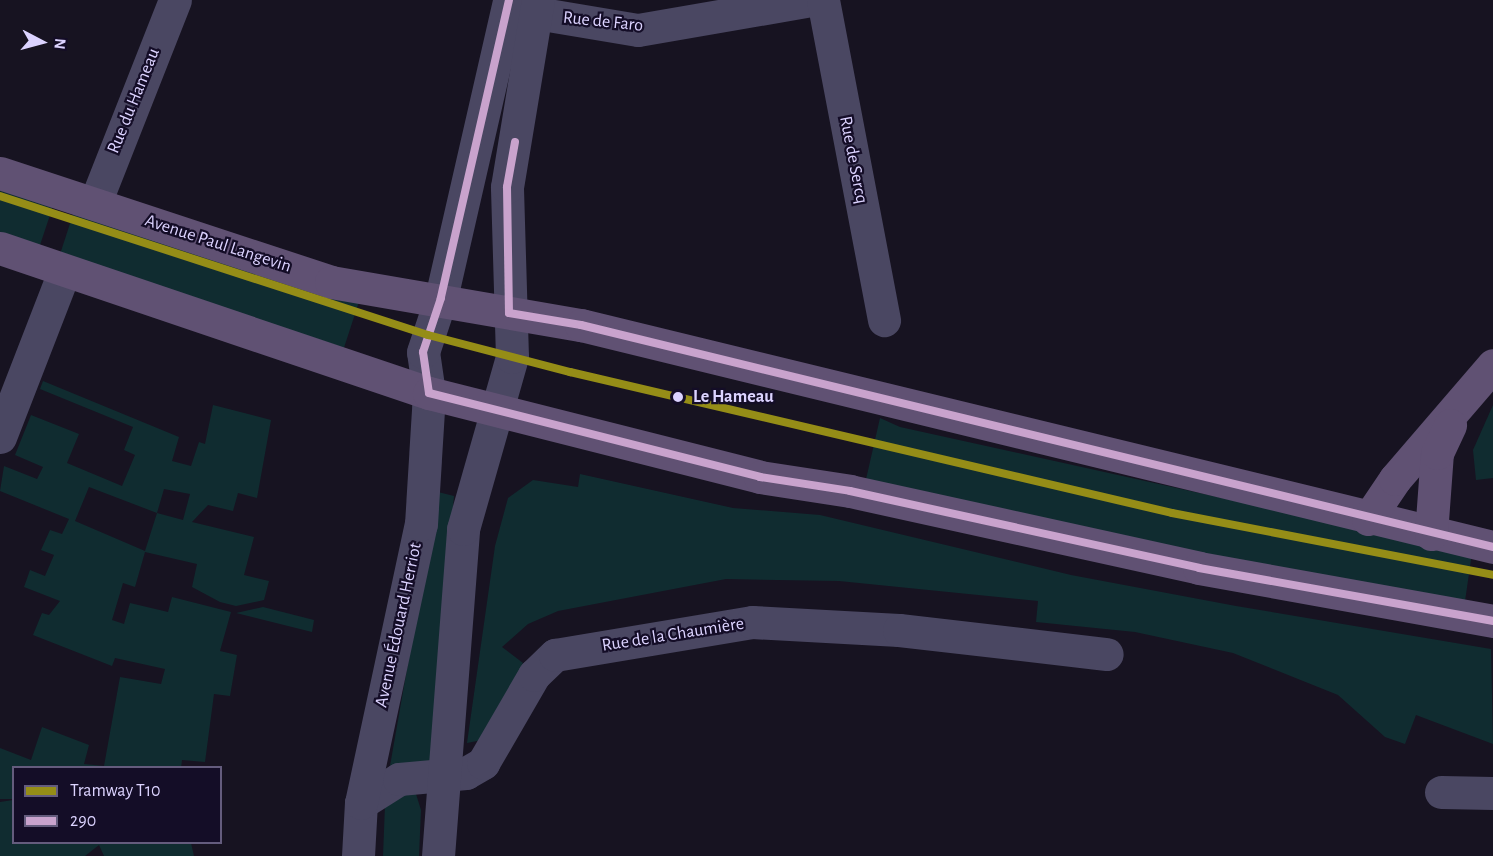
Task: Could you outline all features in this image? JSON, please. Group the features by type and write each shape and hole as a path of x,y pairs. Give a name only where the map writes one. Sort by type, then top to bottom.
{"main road":[{"name":"Avenue Paul Langevin","path":"0,173 331,282 441,298 509,313 581,325 1368,519 1493,547"},
{"path":"0,248 64,272 429,393 495,411 760,477 850,491 1199,568 1493,621"},
{"path":"1368,519 1395,479 1493,365"},
{"path":"1431,534 1437,453 1458,408"}],"street":[{"name":"Rue du Hameau","path":"95,203 175,0"},
{"name":"Rue de Faro","path":"528,3 638,30 811,0"},
{"name":"Rue de Sercq","path":"823,0 884,320"},
{"path":"429,393 423,352 528,3"},
{"path":"438,856 463,530 512,357 507,187 528,3"},
{"path":"0,437 64,272"},
{"name":"Avenue Édouard Herriot","path":"358,856 361,803 421,524 429,393"},
{"name":"Rue de la Chaumière","path":"361,803 399,778 443,778 466,773 483,763 534,675 555,655 695,628 752,622 899,630 1107,654"},
{"path":"1441,792 1493,793"}],"green space":[{"path":"0,183 56,197 39,248 0,234"},
{"path":"76,205 360,297 344,348 60,255"},
{"path":"43,381 179,437 172,461 191,466 199,442 205,444 213,405 271,420 257,498 238,493 233,511 208,505 192,522 254,537 244,575 269,581 264,600 236,606 220,602 192,587 197,564 145,552 135,587 123,583 112,620 124,624 130,603 168,612 172,597 231,612 220,651 237,655 230,696 214,694 205,762 182,760 181,766 104,766 120,677 161,684 165,669 115,658 112,666 33,635 42,613 49,615 60,601 24,587 30,570 45,576 54,555 41,550 50,530 62,534 69,519 0,491 4,466 37,479 43,467 15,455 31,415 79,434 67,463 122,486 135,455 124,450 133,427 40,389","holes":["89,487 157,513 145,551 75,521","164,489 190,494 183,520 157,513"]},
{"path":"1493,405 1493,478 1476,480 1473,450"},
{"path":"880,418 900,427 1472,553 1464,608 864,488"},
{"path":"580,474 733,508 820,515 1071,575 1236,606 1491,649 1493,744 1416,715 1405,744 1385,737 1338,695 1233,653 1135,632 1036,622 1038,601 839,581 726,579 558,611 528,624 502,647 523,663 487,739 467,743 495,546 508,498 533,480 578,487"},
{"path":"438,492 454,496 431,762 390,766"},
{"path":"263,607 314,620 312,632 236,613"},
{"path":"42,727 89,745 84,764 104,766 12,766 12,799 0,799 0,748 31,760"},
{"path":"400,791 416,794 421,810 419,856 383,856 385,805"},
{"path":"12,800 12,844 191,844 194,856 104,856 99,845 85,856 0,856 0,802"}],"tram line":[{"name":"T10","path":"0,196 428,335 570,372 1172,513 1493,575"}],"transit line":[{"name":"290","path":"509,0 441,298 423,352 429,393 760,477 850,491 1199,568 1493,621"},
{"name":"290","path":"515,142 507,187 509,313 581,325 1493,547"}],"place":[{"name":"Le Hameau","path":"678,397"}]}
